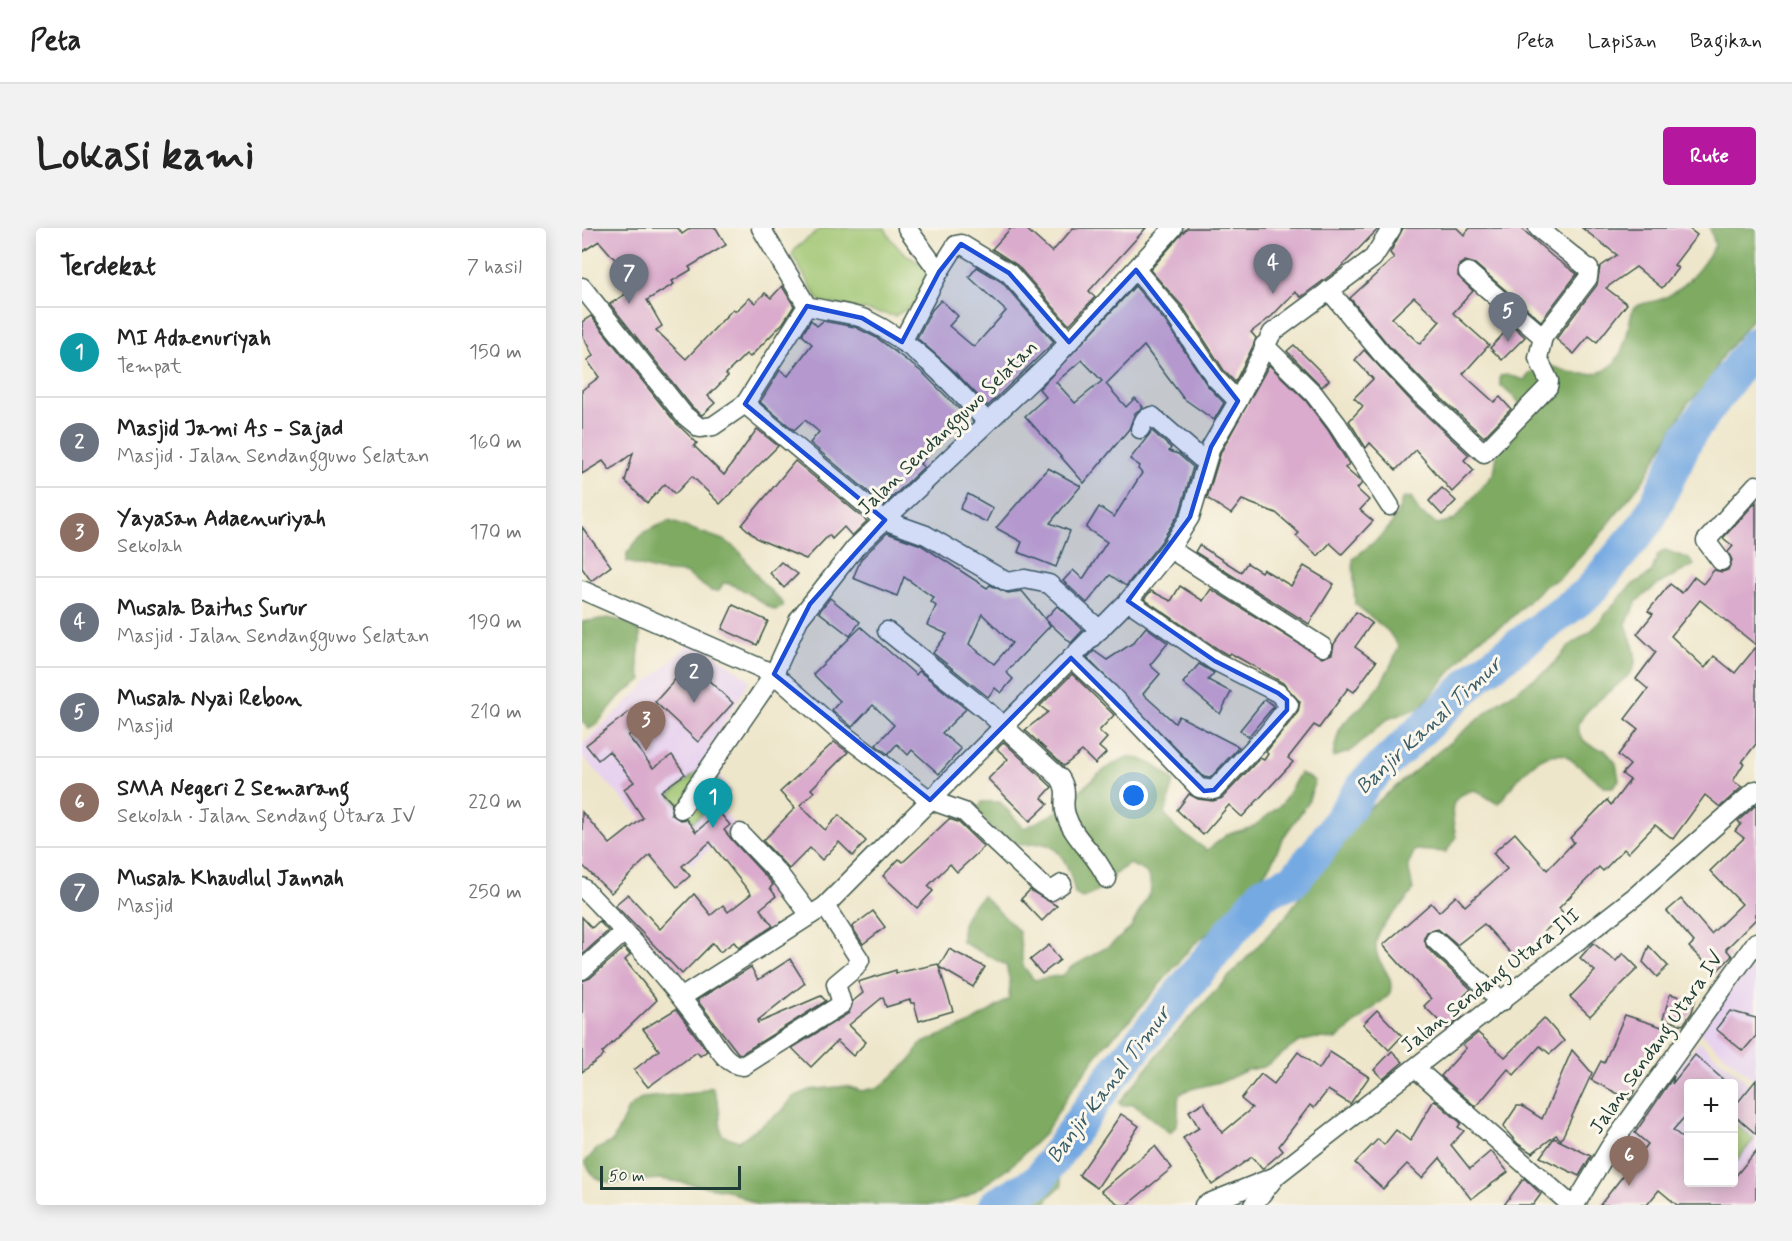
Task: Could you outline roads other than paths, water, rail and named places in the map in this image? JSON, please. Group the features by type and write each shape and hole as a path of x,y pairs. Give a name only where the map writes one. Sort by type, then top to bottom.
{"street":[{"path":"761,228 807,306 862,318 902,342 943,374 987,422"},
{"path":"907,228 939,272"},
{"name":"Jalan Sendangguwo Selatan","path":"681,809 774,674 792,633 810,604 855,548 1070,342 1173,228"},
{"path":"682,997 818,910 1128,601 1170,549 1190,517 1205,462 1272,333 1373,258 1392,228"},
{"path":"1329,290 1389,362 1484,453 1548,387 1549,381 1538,358 1543,337 1588,278 1589,268 1538,228"},
{"path":"902,342 939,272 956,245 961,244 1009,273 1070,342"},
{"path":"1136,270 1174,314 1216,379 1238,401"},
{"path":"1468,272 1543,337"},
{"path":"582,287 684,415 700,428 713,426 745,404 807,306"},
{"path":"1264,345 1314,394 1332,416 1390,506"},
{"path":"745,404 884,520 926,535 1007,582 1025,579 1049,584 1100,630"},
{"path":"1140,429 1145,419 1152,416 1205,462"},
{"path":"1721,561 1706,541 1756,485"},
{"path":"1170,549 1323,646"},
{"path":"582,590 774,674 818,715 930,800 964,812 1040,883 1051,891 1062,884"},
{"path":"1071,658 1109,693 1199,789 1214,790 1267,734 1289,705 1278,693 1215,661 1128,601"},
{"path":"887,631 1002,726 1060,778 1066,788 1066,815 1074,831 1103,868 1107,879"},
{"name":"Jalan Sendang Utara III","path":"1253,1205 1277,1175 1638,894 1756,790"},
{"path":"582,887 682,997 724,1056 734,1064 743,1066 838,1009 843,1002 837,983 855,968 860,960 818,910 740,833"},
{"path":"582,970 624,932"},
{"path":"1435,940 1502,1002"},
{"name":"Jalan Sendang Utara IV","path":"1415,1068 1570,1204 1577,1204 1610,1147 1756,942"},
{"path":"1204,1205 1277,1175"}],"waterway":[{"name":"Banjir Kanal Timur","path":"995,1205 1038,1181 1115,1072 1263,893 1294,880 1321,847 1367,781 1480,674 1588,593 1648,521 1688,436 1756,343"}],"place":[{"name":"Musala Baitus Surur","path":"1273,294"},
{"name":"Musala Khaudlul Jannah","path":"629,304"},
{"name":"Musala Nyai Rebon","path":"1508,342"},
{"name":"Masjid Jami As - Sajad","path":"694,703"},
{"name":"Yayasan Adaenuriyah","path":"646,751"},
{"name":"MI Adaenuriyah","path":"713,828"},
{"name":"SMA Negeri 2 Semarang","path":"1629,1186"}]}
